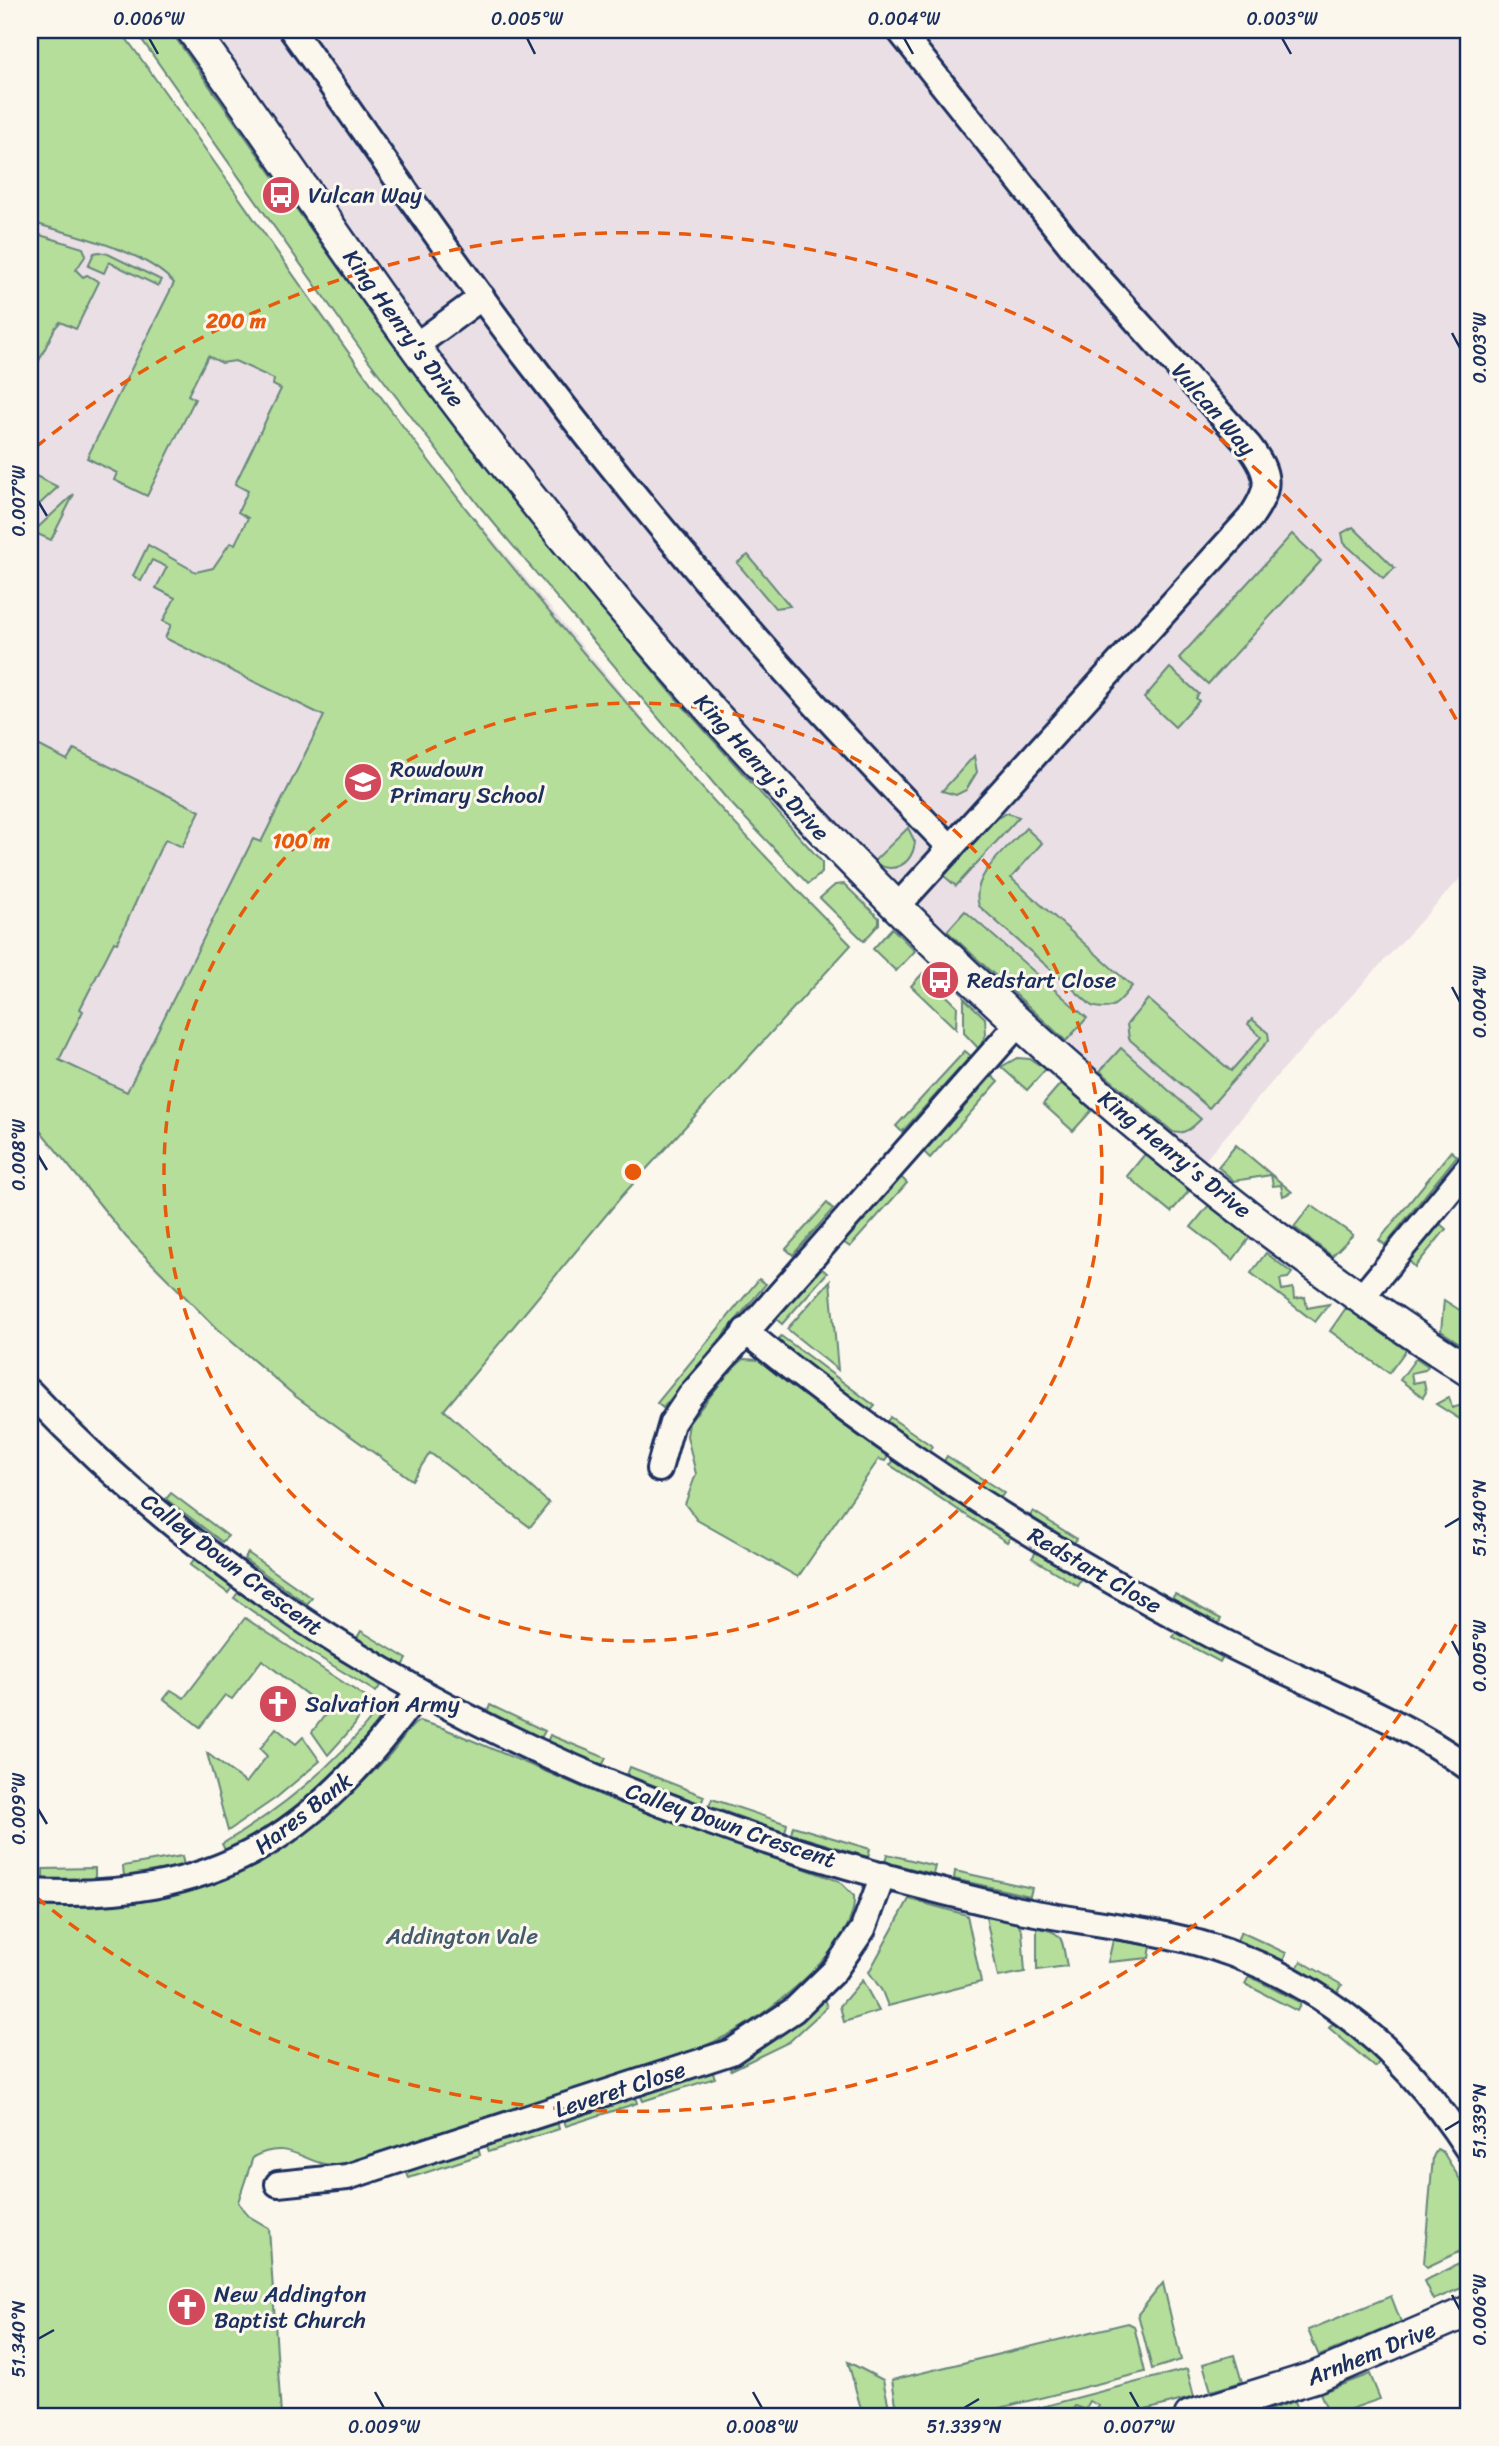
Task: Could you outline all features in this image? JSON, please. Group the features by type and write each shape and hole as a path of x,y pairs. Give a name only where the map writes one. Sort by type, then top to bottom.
{"street":[{"name":"King Henry's Drive","path":"192,30 415,346 508,468 680,675 800,810 895,908 1019,1023 1195,1172 1361,1298 1469,1371"},
{"path":"292,30 482,297 664,530 828,720 951,848"},
{"name":"Vulcan Way","path":"895,908 1250,518 1266,492 1262,466 1249,446 1083,261 899,30"},
{"path":"415,346 482,297"},
{"path":"659,1469 667,1436 679,1411 745,1331 1019,1023"},
{"path":"1361,1298 1469,1167"},
{"name":"Redstart Close","path":"745,1331 841,1406 1015,1524 1158,1607 1317,1689 1422,1738 1469,1768"},
{"name":"Calley Down Crescent","path":"30,1392 127,1484 221,1561 309,1624 418,1693 506,1739 654,1802 753,1837 883,1875 1015,1908 1204,1945 1266,1969 1335,2007 1374,2036 1422,2088 1469,2151"},
{"name":"Hares Bank","path":"30,1892 103,1891 154,1885 210,1872 247,1857 289,1829 362,1766 418,1693"},
{"name":"Leveret Close","path":"278,2184 347,2177 731,2052 794,2010 834,1971 863,1929 883,1875"},
{"name":"Arnhem Drive","path":"1190,2416 1315,2377 1469,2311"}],"shaded area":[{"name":"Rowdown Primary School","path":"30,30 120,30 390,409 447,484 674,756 851,945 621,1197 444,1410 549,1503 530,1527 430,1453 412,1480 295,1396 158,1272 107,1216 30,1118"},
{"path":"192,30 1469,30 1469,869 1278,1075 1195,1172 1119,1110 680,675"}],"green space":[{"name":"Rowdown Primary School","path":"30,30 120,30 355,362 498,549 670,752 851,945 621,1197 444,1410 549,1503 530,1527 430,1453 412,1480 295,1396 217,1329 126,1237 30,1118 30,741 67,760 74,749 200,811 182,847 166,839 160,849 117,943 114,942 80,1009 83,1011 59,1060 127,1092 253,839 261,842 324,716 165,638 171,625 163,621 175,598 156,588 167,567 152,560 141,581 133,576 148,545 196,572 213,568 230,543 235,544 248,518 238,512 248,491 235,484 281,389 273,385 274,379 235,361 222,363 208,356 188,395 195,399 147,496 114,480 117,473 87,458 174,283 161,271 126,252 30,222"},
{"path":"135,30 170,30 368,310 464,440 674,696 822,862 822,873 808,884 726,798 481,508 369,361"},
{"path":"30,232 83,248 86,255 76,270 83,277 87,275 99,282 76,329 60,322 55,328 30,379"},
{"path":"99,252 161,280 158,286 109,262 104,273 88,266 94,253"},
{"path":"30,473 58,487 30,513"},
{"path":"74,494 51,540 33,532"},
{"path":"1353,527 1395,568 1383,578 1344,543 1342,533"},
{"path":"1292,534 1321,561 1208,684 1179,658"},
{"path":"748,555 790,606 775,608 737,563"},
{"path":"1170,668 1199,694 1196,698 1199,701 1175,727 1144,698"},
{"path":"974,756 977,772 966,790 956,795 942,791"},
{"path":"1007,813 1019,817 956,886 944,876 997,818"},
{"path":"908,828 915,842 906,862 888,868 873,862"},
{"path":"1026,828 1042,843 1011,878 1132,986 1115,1005 1105,1008 1092,1006 979,906 977,895 984,874"},
{"path":"844,884 879,918 879,924 864,941 820,898 835,885"},
{"path":"965,911 1087,1018 1066,1041 947,931"},
{"path":"892,928 915,951 896,971 873,949"},
{"path":"923,973 957,1006 956,1029 911,986"},
{"path":"964,998 985,1018 986,1034 979,1049 964,1033"},
{"path":"1148,999 1231,1071 1261,1037 1248,1024 1252,1019 1268,1033 1269,1040 1209,1108 1129,1039 1127,1024"},
{"path":"1121,1048 1201,1119 1185,1131 1173,1132 1100,1071"},
{"path":"965,1051 971,1056 902,1132 896,1126"},
{"path":"1017,1058 1030,1059 1046,1069 1027,1090 1001,1067"},
{"path":"992,1076 998,1082 930,1158 924,1152"},
{"path":"1061,1083 1092,1110 1073,1131 1043,1104"},
{"path":"1236,1145 1292,1192 1283,1196 1281,1185 1273,1186 1271,1175 1234,1181 1218,1167"},
{"path":"1451,1151 1457,1156 1385,1245 1379,1240"},
{"path":"1145,1154 1189,1191 1171,1212 1127,1176"},
{"path":"901,1177 907,1183 850,1247 843,1242"},
{"path":"827,1203 833,1209 793,1255 786,1249"},
{"path":"1209,1205 1250,1237 1233,1260 1191,1227"},
{"path":"1311,1205 1353,1235 1332,1256 1294,1227"},
{"path":"1439,1223 1446,1229 1415,1267 1409,1261"},
{"path":"1266,1253 1292,1273 1288,1278 1280,1279 1282,1290 1293,1288 1294,1299 1305,1297 1307,1308 1329,1304 1315,1322 1251,1273"},
{"path":"820,1267 827,1273 782,1324 775,1318"},
{"path":"759,1279 766,1284 663,1408 657,1403"},
{"path":"830,1281 838,1370 787,1329"},
{"path":"1444,1300 1469,1316 1469,1349 1441,1331"},
{"path":"1346,1308 1406,1350 1389,1373 1330,1331"},
{"path":"781,1336 875,1406 869,1413 776,1342"},
{"path":"1416,1358 1428,1366 1425,1370 1411,1373 1413,1383 1424,1381 1426,1392 1423,1397 1400,1380"},
{"path":"744,1359 760,1360 889,1455 885,1461 879,1459 798,1577 697,1520 685,1504 696,1474 687,1436 689,1423 731,1370"},
{"path":"1449,1397 1452,1408 1469,1403 1469,1425 1436,1404"},
{"path":"890,1417 932,1446 928,1453 886,1424"},
{"path":"947,1456 1004,1493 999,1500 943,1463"},
{"path":"895,1459 1011,1536 1007,1542 890,1465"},
{"path":"171,1493 228,1536 222,1542 166,1499"},
{"path":"1033,1511 1077,1539 1073,1545 1029,1518"},
{"path":"1036,1552 1082,1579 1078,1586 1032,1558"},
{"path":"248,1553 312,1598 307,1604 244,1559"},
{"path":"195,1558 233,1586 228,1593 190,1565"},
{"path":"239,1591 380,1686 376,1692 304,1648 234,1598"},
{"path":"1175,1594 1221,1619 1218,1625 1171,1600"},
{"path":"245,1618 370,1700 354,1726 328,1755 312,1732 328,1711 262,1660 232,1699 225,1695 200,1727 164,1699 171,1690 184,1698"},
{"path":"361,1631 407,1659 403,1666 357,1638"},
{"path":"1177,1631 1223,1656 1220,1662 1173,1637"},
{"path":"490,1705 545,1731 541,1738 487,1713"},
{"path":"380,1707 387,1712 334,1773 294,1808 226,1852 222,1844 308,1783 346,1747"},
{"name":"Addington Vale","path":"419,1721 443,1728 617,1802 839,1881 854,1896 851,1916 826,1957 785,1996 743,2026 693,2051 343,2165 330,2165 279,2150 267,2151 253,2157 238,2202 247,2215 269,2228 281,2416 30,2416 30,1903 158,1894 229,1877 263,1860 299,1837 337,1806"},
{"path":"276,1728 296,1744 303,1737 320,1761 276,1798 228,1831 207,1753 246,1783 267,1756 260,1749"},
{"path":"550,1735 606,1758 602,1766 547,1742"},
{"path":"630,1767 704,1796 701,1804 627,1775"},
{"path":"712,1799 787,1824 785,1833 709,1806"},
{"path":"793,1826 870,1849 868,1857 791,1834"},
{"path":"887,1854 935,1866 933,1874 885,1862"},
{"path":"182,1856 184,1866 124,1876 123,1866"},
{"path":"95,1868 95,1878 43,1879 43,1869"},
{"path":"955,1871 1032,1888 1030,1896 954,1879"},
{"path":"909,1899 967,1915 981,1982 888,2006 869,1972"},
{"path":"986,1917 1018,1923 1022,1931 1025,1972 998,1977"},
{"path":"1037,1928 1058,1935 1063,1944 1067,1966 1037,1970"},
{"path":"1241,1932 1286,1953 1283,1961 1237,1940"},
{"path":"1113,1940 1151,1946 1149,1958 1108,1962"},
{"path":"1301,1961 1342,1985 1337,1993 1297,1968"},
{"path":"1249,1976 1301,2003 1297,2011 1245,1984"},
{"path":"862,1980 879,2011 844,2022 840,2006"},
{"path":"824,1999 827,2007 789,2042 731,2070 729,2064 772,2041"},
{"path":"1334,2022 1380,2061 1375,2067 1329,2028"},
{"path":"712,2071 715,2078 643,2101 640,2094"},
{"path":"635,2096 637,2103 566,2126 563,2118"},
{"path":"557,2121 559,2129 488,2152 485,2144"},
{"path":"478,2147 480,2155 409,2178 406,2171"},
{"path":"1437,2149 1443,2152 1469,2194 1469,2247 1427,2267 1424,2263 1433,2157"},
{"path":"1469,2259 1469,2292 1464,2287 1433,2300 1424,2281"},
{"path":"1163,2283 1181,2360 1152,2369 1138,2314"},
{"path":"1391,2296 1401,2322 1319,2356 1308,2330"},
{"path":"1128,2323 1134,2326 1145,2372 968,2416 898,2416 892,2380"},
{"path":"1234,2355 1242,2382 1211,2391 1203,2364"},
{"path":"848,2362 883,2380 891,2416 863,2416"},
{"path":"1187,2369 1194,2397 1124,2416 1092,2416 1099,2406 1090,2401 1085,2410 1075,2406 1070,2415 1059,2409 1055,2416 1007,2416"},
{"path":"1370,2374 1380,2399 1330,2416 1320,2393"},
{"path":"1295,2401 1300,2416 1252,2416"}],"place":[{"name":"Vulcan Way","path":"281,195"},
{"name":"Rowdown Primary School","path":"363,782"},
{"name":"Redstart Close","path":"940,980"},
{"name":"Salvation Army","path":"278,1704"},
{"name":"New Addington Baptist Church","path":"187,2307"}]}
